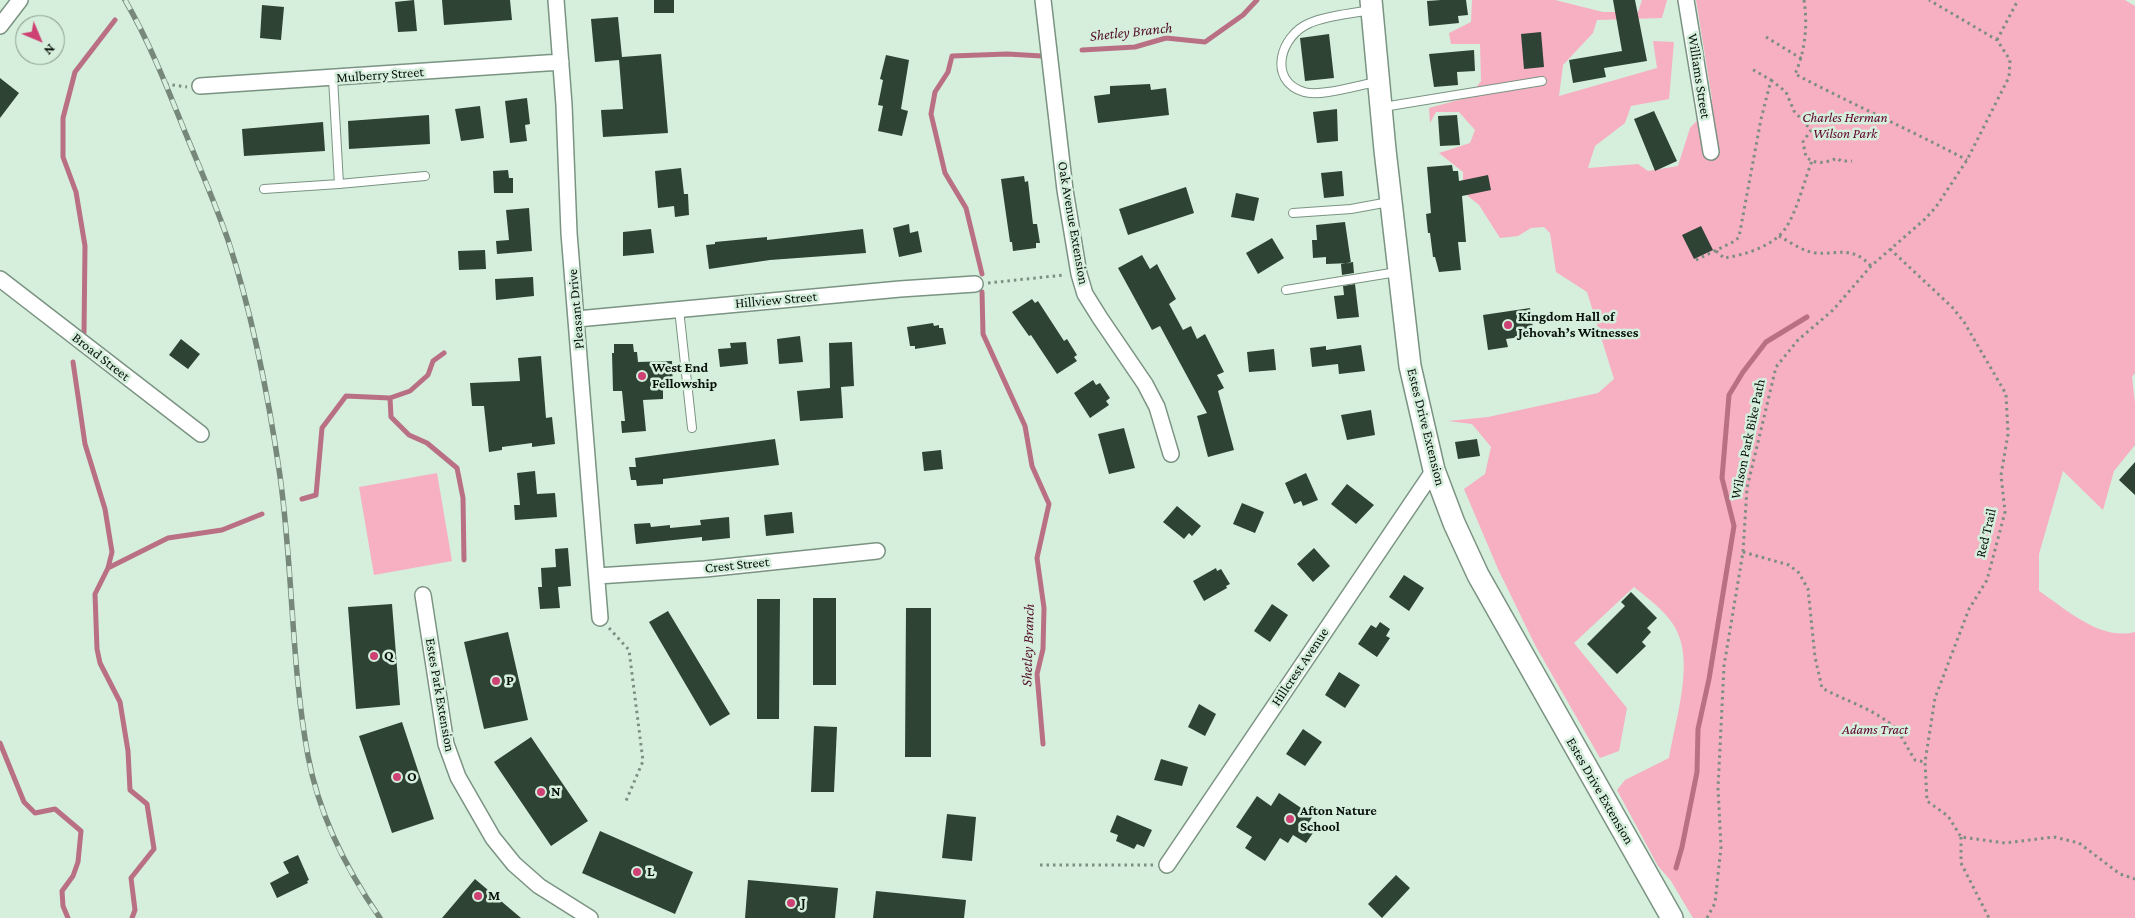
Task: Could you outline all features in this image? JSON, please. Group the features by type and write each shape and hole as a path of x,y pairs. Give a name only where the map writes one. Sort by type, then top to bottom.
{"main road":[{"name":"Estes Drive Extension","path":"1372,5 1381,107 1410,366 1434,470 1454,523 1478,574 1672,918"}],"street":[{"path":"0,26 20,0"},
{"name":"Pleasant Drive","path":"556,0 561,62 569,233 600,618"},
{"name":"Oak Avenue Extension","path":"1043,0 1065,190 1079,274 1086,294 1100,318 1145,384 1157,408 1171,454"},
{"name":"Williams Street","path":"1686,0 1711,152"},
{"name":"Mulberry Street","path":"200,86 561,62"},
{"name":"Broad Street","path":"0,279 201,434"},
{"name":"Hillview Street","path":"577,319 975,284"},
{"name":"Hillcrest Avenue","path":"1167,865 1434,470"},
{"name":"Crest Street","path":"597,576 705,569 877,551"},
{"name":"Estes Park Extension","path":"423,596 446,744 458,777 493,838 514,864 539,886 590,918"}],"lane":[{"path":"1372,5 1310,23 1293,34 1281,51 1282,68 1283,76 1292,86 1305,92 1318,92 1379,81"},
{"path":"333,78 339,184"},
{"path":"1381,107 1542,81"},
{"path":"264,189 425,176"},
{"path":"1294,213 1351,209 1391,202"},
{"path":"1286,290 1399,271"},
{"path":"679,309 692,428"}],"path":[{"path":"1804,0 1805,42 1802,59 1795,74 1801,80 1850,101 1967,160"},
{"name":"Wilson Park Bike Path","path":"1707,918 1715,903 1721,847 1718,788 1724,666 1743,552 1747,488 1776,367 1798,340 1833,310 1871,266 1924,220 1967,160 2009,77 2010,60 1997,40 1929,0"},
{"path":"1997,40 2018,0"},
{"path":"1766,37 1802,59"},
{"path":"1750,68 1771,80 1786,92 1794,111 1811,130 1804,138 1802,147 1806,156 1812,161 1822,163 1837,158 1841,161 1852,161"},
{"path":"1696,260 1735,241 1739,237 1761,119 1771,80"},
{"path":"166,84 181,88 200,86"},
{"path":"1716,251 1724,258 1740,255 1779,236 1787,225 1812,161"},
{"path":"1779,236 1798,247 1815,253 1852,252 1861,256 1871,266"},
{"name":"Red Trail","path":"1890,249 1952,307 1964,322 2006,394 2008,434 2001,475 2005,512 1987,580 1968,609 1935,698 1925,762 1927,801 1948,816 1961,837"},
{"path":"975,284 1079,274"},
{"path":"1743,552 1789,565 1799,573 1808,589 1815,657 1822,688 1846,701 1874,712 1895,728 1915,760 1925,762"},
{"path":"600,618 629,650 643,762 626,801"},
{"path":"1989,918 1961,863 1961,837 2005,843 2054,836 2079,843 2120,874 2135,879"},
{"path":"1040,865 1167,865"}],"green space":[{"path":"1472,0 1555,0 1603,12 1638,12 1642,0 1667,0 1662,18 1597,20 1593,33 1563,65 1559,96 1657,68 1653,41 1674,42 1669,99 1631,106 1625,123 1595,146 1588,168 1638,164 1648,171 1678,166 1690,128 1708,109 1712,99 1696,0 2125,0 2135,6 2135,373 2132,377 2135,403 2135,445 2114,471 2103,510 2063,471 2039,554 2039,591 2084,622 2096,628 2122,634 2135,632 2135,918 1693,918 1671,881 1658,866 1617,790 1625,780 1669,758 1681,698 1684,667 1683,652 1677,631 1661,610 1634,587 1574,643 1627,708 1619,751 1600,758 1535,645 1498,569 1464,489 1485,474 1491,447 1472,424 1448,421 1488,417 1598,393 1614,379 1587,292 1556,272 1550,233 1544,227 1531,228 1518,236 1500,238 1479,205 1463,192 1463,172 1439,153 1470,143 1475,130 1459,112 1436,112 1430,123 1429,108 1469,97 1481,81 1480,44 1451,44 1449,33 1471,22"},
{"path":"437,473 452,561 374,575 359,487"}],"building":[{"path":"414,0 417,31 398,32 395,2"},
{"path":"442,0 510,0 512,20 444,25"},
{"path":"654,0 674,0 674,13 654,13"},
{"path":"1466,0 1468,15 1458,16 1459,23 1429,26 1427,1"},
{"path":"1613,0 1635,0 1647,61 1604,68 1606,77 1573,83 1569,60 1622,51"},
{"path":"262,5 284,7 281,40 260,38"},
{"path":"618,17 622,57 661,54 668,133 603,137 601,110 623,109 619,60 595,62 591,19"},
{"path":"1541,32 1544,67 1524,69 1521,34"},
{"path":"1329,34 1334,78 1305,81 1300,38"},
{"path":"1474,50 1475,71 1457,72 1458,85 1434,87 1429,54"},
{"path":"886,55 909,60 901,109 908,111 902,136 878,131 883,106 878,105 883,80 880,79"},
{"path":"0,78 19,93 0,118"},
{"path":"1150,84 1151,90 1166,88 1169,115 1098,123 1094,96 1110,94 1110,86"},
{"path":"527,98 530,124 525,125 527,141 510,143 505,101"},
{"path":"480,106 484,138 461,141 455,109"},
{"path":"1337,109 1338,141 1317,143 1313,112"},
{"path":"1654,111 1677,161 1655,171 1634,119"},
{"path":"429,115 430,144 349,149 348,121"},
{"path":"1457,115 1460,145 1440,146 1438,116"},
{"path":"323,122 325,151 244,156 242,129"},
{"path":"1452,165 1453,171 1458,171 1459,181 1488,175 1491,190 1462,196 1466,242 1458,242 1461,270 1439,272 1435,257 1433,257 1430,233 1428,233 1426,214 1431,213 1427,167"},
{"path":"681,168 684,194 688,194 689,215 675,217 674,206 658,208 655,171"},
{"path":"508,170 509,178 513,178 513,193 494,193 493,171"},
{"path":"1342,171 1344,196 1324,198 1321,173"},
{"path":"1024,176 1025,182 1028,181 1033,224 1037,224 1040,243 1036,243 1036,248 1013,251 1001,179"},
{"path":"1186,187 1194,213 1128,235 1119,209"},
{"path":"1236,193 1259,198 1254,221 1231,217"},
{"path":"529,208 532,251 497,254 496,241 509,240 506,210"},
{"path":"1345,222 1351,263 1326,264 1326,257 1313,258 1312,240 1317,240 1316,225"},
{"path":"909,224 910,233 918,231 922,252 899,257 893,228"},
{"path":"1701,226 1713,250 1694,259 1682,235"},
{"path":"651,229 654,253 623,256 623,232"},
{"path":"863,229 866,253 770,260 709,269 706,245 715,244 715,242 767,237 767,240"},
{"path":"1272,238 1284,258 1258,274 1246,253"},
{"path":"485,250 486,269 459,270 458,251"},
{"path":"1142,255 1150,269 1157,264 1176,299 1169,304 1183,330 1191,326 1197,339 1205,334 1224,372 1217,375 1224,388 1218,391 1234,450 1208,457 1197,416 1207,413 1160,326 1152,330 1118,268"},
{"path":"1353,262 1354,273 1342,275 1341,264"},
{"path":"533,277 534,296 496,300 495,279"},
{"path":"1355,284 1359,317 1337,319 1334,296 1344,295 1343,286"},
{"path":"1032,299 1035,303 1038,301 1064,341 1067,339 1077,355 1074,357 1077,361 1057,374 1031,335 1029,336 1012,312"},
{"name":"Kingdom Hall of Jehovah’s Witnesses","path":"1530,308 1534,335 1506,339 1508,347 1488,350 1483,315"},
{"path":"933,323 934,326 939,325 939,328 943,328 946,344 915,349 915,346 910,346 907,327"},
{"path":"800,336 803,362 779,364 777,339"},
{"path":"181,339 200,354 188,369 169,355"},
{"path":"746,342 748,364 720,367 718,349 731,348 730,343"},
{"path":"852,342 854,386 841,387 843,418 800,421 797,391 830,388 829,343"},
{"name":"West End Fellowship","path":"614,344 633,344 634,352 637,352 638,362 672,361 673,389 663,389 663,399 643,400 646,431 622,433 621,421 625,421 622,391 613,391 612,353 614,353"},
{"path":"1361,345 1365,371 1339,374 1338,364 1312,367 1310,348 1326,346 1326,350"},
{"path":"1274,349 1276,370 1249,372 1247,352"},
{"path":"541,356 546,418 552,417 555,444 532,447 532,443 502,447 502,450 489,452 484,406 472,406 470,383 520,381 518,358"},
{"path":"1093,380 1096,385 1100,383 1110,398 1106,401 1109,405 1090,418 1074,393"},
{"path":"1371,410 1375,435 1347,440 1341,415"},
{"path":"1124,428 1135,468 1109,474 1098,434"},
{"path":"775,439 779,465 663,479 663,484 637,486 636,480 631,480 629,467 636,467 635,458"},
{"path":"1477,439 1480,456 1458,459 1455,442"},
{"path":"941,450 943,469 924,471 922,452"},
{"path":"2135,462 2135,495 2119,480"},
{"path":"535,471 537,494 555,493 557,517 515,520 514,505 520,505 517,473"},
{"path":"1306,473 1318,500 1303,506 1301,501 1294,504 1285,483"},
{"path":"1347,484 1374,505 1356,524 1331,504"},
{"path":"1242,503 1264,512 1255,533 1233,524"},
{"path":"1177,506 1201,526 1192,536 1189,533 1184,539 1163,522"},
{"path":"792,512 794,533 766,536 764,515"},
{"path":"729,517 730,538 702,541 702,537 636,544 634,524 650,523 651,527 670,525 670,528 701,525 700,520"},
{"path":"568,548 571,586 558,587 560,608 540,609 538,587 542,587 541,568 556,567 555,549"},
{"path":"1314,548 1330,566 1313,582 1297,564"},
{"path":"1216,568 1217,571 1221,569 1230,584 1226,586 1227,588 1204,601 1193,581"},
{"path":"1404,575 1424,588 1409,611 1389,597"},
{"path":"1631,592 1657,618 1647,628 1651,632 1642,642 1646,646 1617,674 1587,644 1625,606 1621,602"},
{"path":"813,598 836,598 836,685 813,685"},
{"path":"757,599 780,599 779,719 757,719"},
{"name":"Q","path":"392,604 400,705 356,709 348,607"},
{"path":"1272,604 1288,615 1270,642 1254,631"},
{"path":"906,608 931,608 931,757 905,757"},
{"path":"668,611 730,714 710,726 649,622"},
{"path":"1380,622 1390,629 1386,636 1390,638 1377,657 1358,644 1371,625 1376,628"},
{"name":"P","path":"508,632 528,720 484,729 464,642"},
{"path":"1339,672 1360,685 1345,708 1325,695"},
{"path":"1199,704 1216,714 1205,736 1188,727"},
{"name":"O","path":"402,722 434,819 392,833 359,736"},
{"path":"814,726 837,727 834,792 811,792"},
{"path":"1303,729 1322,742 1305,766 1286,754"},
{"name":"N","path":"531,737 588,821 551,846 494,762"},
{"path":"1161,759 1188,767 1182,786 1154,780"},
{"name":"Afton Nature School","path":"1279,793 1313,816 1307,825 1315,830 1306,843 1293,835 1288,843 1280,838 1265,861 1245,848 1252,837 1236,827 1257,796 1271,806"},
{"path":"947,814 976,817 972,861 942,858"},
{"path":"1117,815 1152,830 1144,847 1137,844 1134,849 1116,841 1118,835 1110,832"},
{"name":"L","path":"600,831 693,872 675,914 582,873"},
{"path":"298,855 309,880 307,881 308,883 277,898 270,883 289,873 283,862"},
{"path":"1396,875 1410,888 1382,918 1368,904"},
{"name":"M","path":"475,879 521,918 442,918"},
{"name":"J","path":"748,880 838,888 835,918 745,918"},
{"path":"876,891 966,900 964,918 873,918"}],"waterway":[{"name":"Shetley Branch","path":"1082,50 1135,47 1166,38 1205,42 1243,15 1257,0"},
{"path":"84,333 85,246 76,192 63,157 63,118 75,72 115,20"},
{"name":"Shetley Branch","path":"982,274 966,208 945,173 931,114 935,92 948,72 952,56 1007,54 1042,56"},
{"name":"Shetley Branch","path":"982,292 983,334 1025,426 1032,466 1049,504 1037,558 1044,608 1043,649 1037,674 1043,744"},
{"path":"1676,868 1697,772 1698,729 1709,679 1734,526 1722,478 1729,395 1743,372 1766,342 1807,317"},
{"path":"302,499 316,495 322,428 346,396 390,398 410,391 428,375 433,361 444,353"},
{"path":"73,362 85,444 105,509 112,552 108,568 95,594 97,649 100,663 120,702 128,751 130,790 147,804 154,849 131,878 135,910 132,918"},
{"path":"390,398 391,417 409,435 427,443 457,468 463,498 464,560"},
{"path":"108,568 168,538 222,530 262,514"},
{"path":"0,743 24,802 35,813 55,809 81,831 78,862 73,876 62,891 63,906 68,918"}],"railway":[{"path":"125,0 150,48 164,81 218,213 237,268 259,357 280,476 298,687 308,756 319,799 335,841 356,880 380,918"}],"place":[{"name":"Kingdom Hall of Jehovah’s Witnesses","path":"1508,325"},
{"name":"West End Fellowship","path":"642,376"},
{"name":"Q","path":"374,656"},
{"name":"P","path":"496,681"},
{"name":"O","path":"397,777"},
{"name":"N","path":"541,792"},
{"name":"Afton Nature School","path":"1290,819"},
{"name":"L","path":"637,872"},
{"name":"M","path":"478,896"},
{"name":"J","path":"791,903"}],"park label":[{"name":"Charles Herman Wilson Park","path":"1845,126"},
{"name":"Adams Tract","path":"1875,730"}]}
